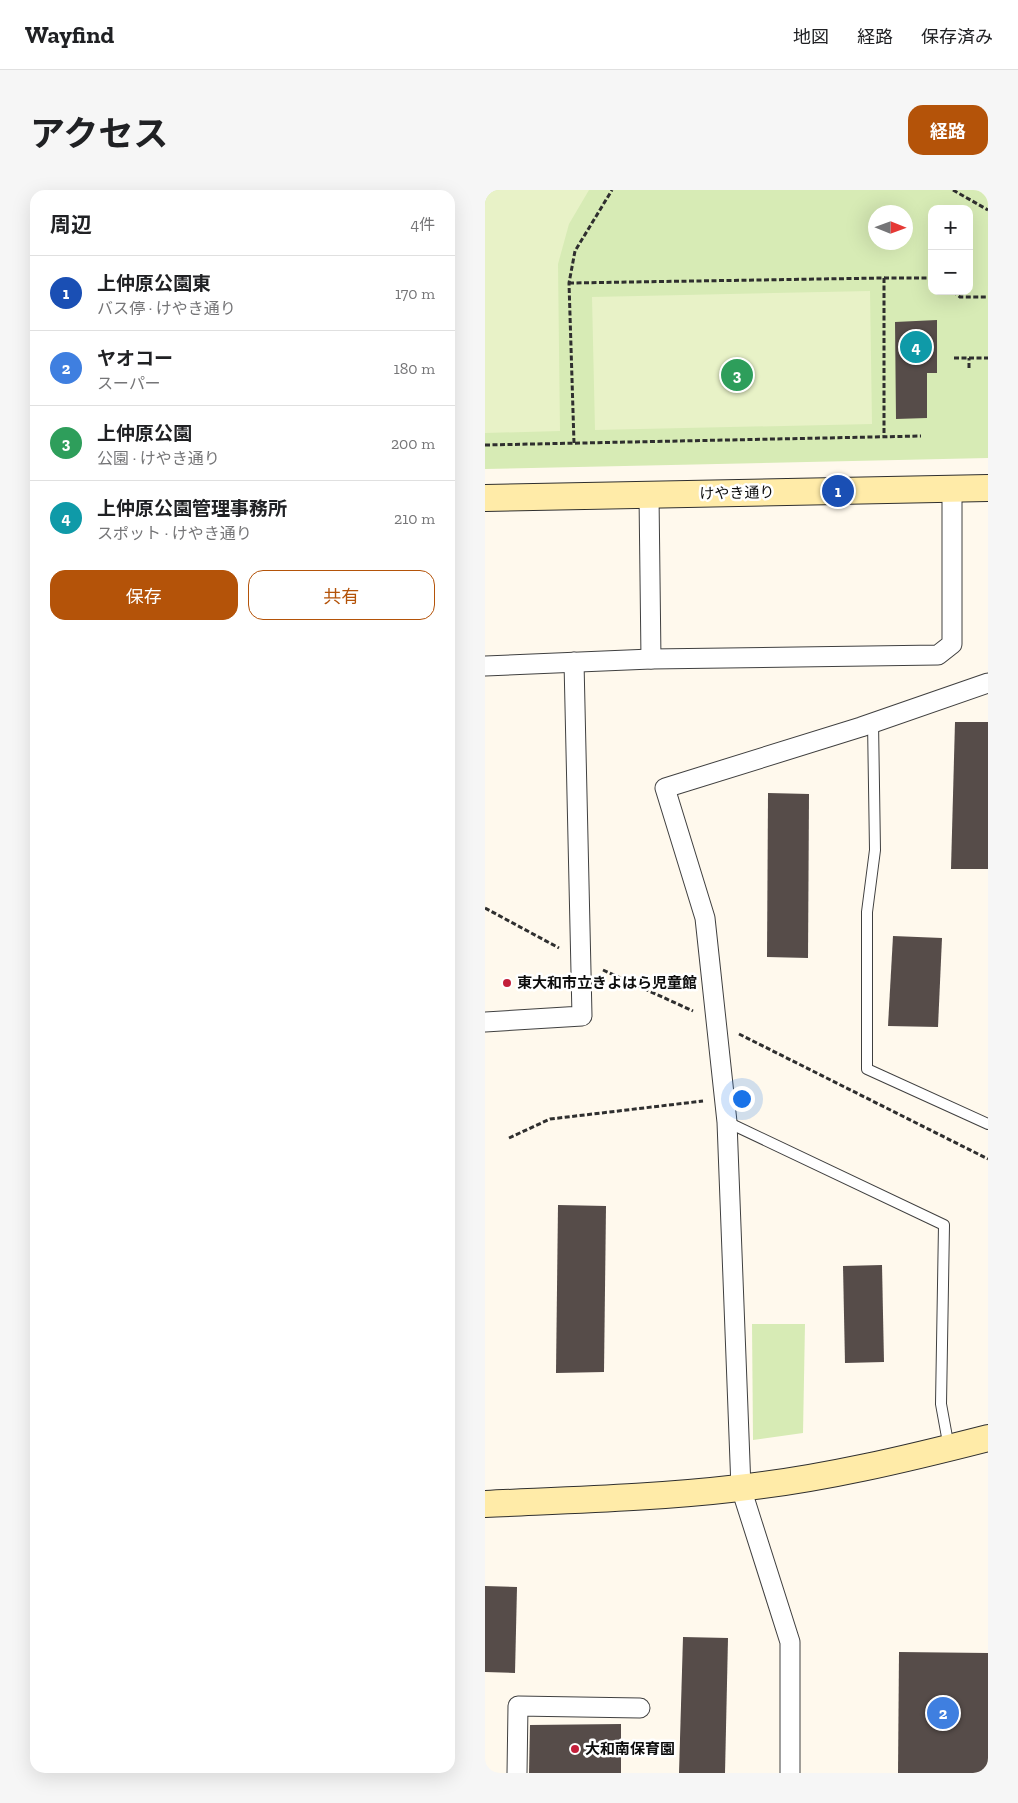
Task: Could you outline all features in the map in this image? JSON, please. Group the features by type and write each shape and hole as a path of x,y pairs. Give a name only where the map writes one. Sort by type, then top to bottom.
{"street":[{"name":"けやき通り","path":"485,498 988,488"},
{"path":"485,666 651,659 938,655 952,644 952,489"},
{"path":"649,495 651,659"},
{"path":"485,1022 582,1016 574,662"},
{"path":"790,1773 790,1642 741,1488 727,1122 705,918 665,788 873,722 988,683"},
{"path":"485,1504 639,1498 741,1488 815,1476 988,1438"},
{"path":"517,1773 518,1706 640,1708"}],"lane":[{"path":"873,722 875,850 867,912 867,1069 988,1124"},
{"path":"727,1122 944,1225 941,1404 949,1448"}],"path":[{"path":"574,444 569,283 575,251 612,190"},
{"path":"953,190 988,210"},
{"path":"884,278 884,436"},
{"path":"569,283 928,278"},
{"path":"958,295 960,297 988,297"},
{"path":"954,358 988,358"},
{"path":"969,358 969,368"},
{"path":"485,445 921,436"},
{"path":"717,1022 988,1159"},
{"path":"509,1138 550,1119 725,1098"}],"green space":[{"path":"485,190 988,190 988,458 485,469"},
{"path":"485,190 589,190 569,224 558,264 560,431 485,433"},
{"path":"870,291 872,424 595,430 592,297"},
{"path":"752,1324 805,1324 803,1433 753,1440"}],"building":[{"path":"937,320 937,373 927,373 927,418 896,419 895,322"},
{"path":"955,722 988,722 988,869 951,869"},
{"path":"768,793 809,794 808,958 767,957"},
{"path":"893,936 942,938 938,1027 888,1026"},
{"path":"558,1205 606,1206 604,1372 556,1373"},
{"path":"882,1265 884,1362 845,1363 843,1266"},
{"path":"485,1586 517,1587 515,1673 485,1672"},
{"path":"683,1637 728,1638 725,1773 679,1773"},
{"path":"899,1652 988,1653 988,1773 898,1773"},
{"name":"大和南保育園","path":"621,1724 621,1773 529,1773 530,1725"}],"place":[{"name":"上仲原公園管理事務所","path":"916,347"},
{"name":"上仲原公園","path":"737,375"},
{"name":"上仲原公園東","path":"838,491"},
{"name":"東大和市立きよはら児童館","path":"507,983"},
{"name":"ヤオコー","path":"943,1713"},
{"name":"大和南保育園","path":"575,1749"}]}
